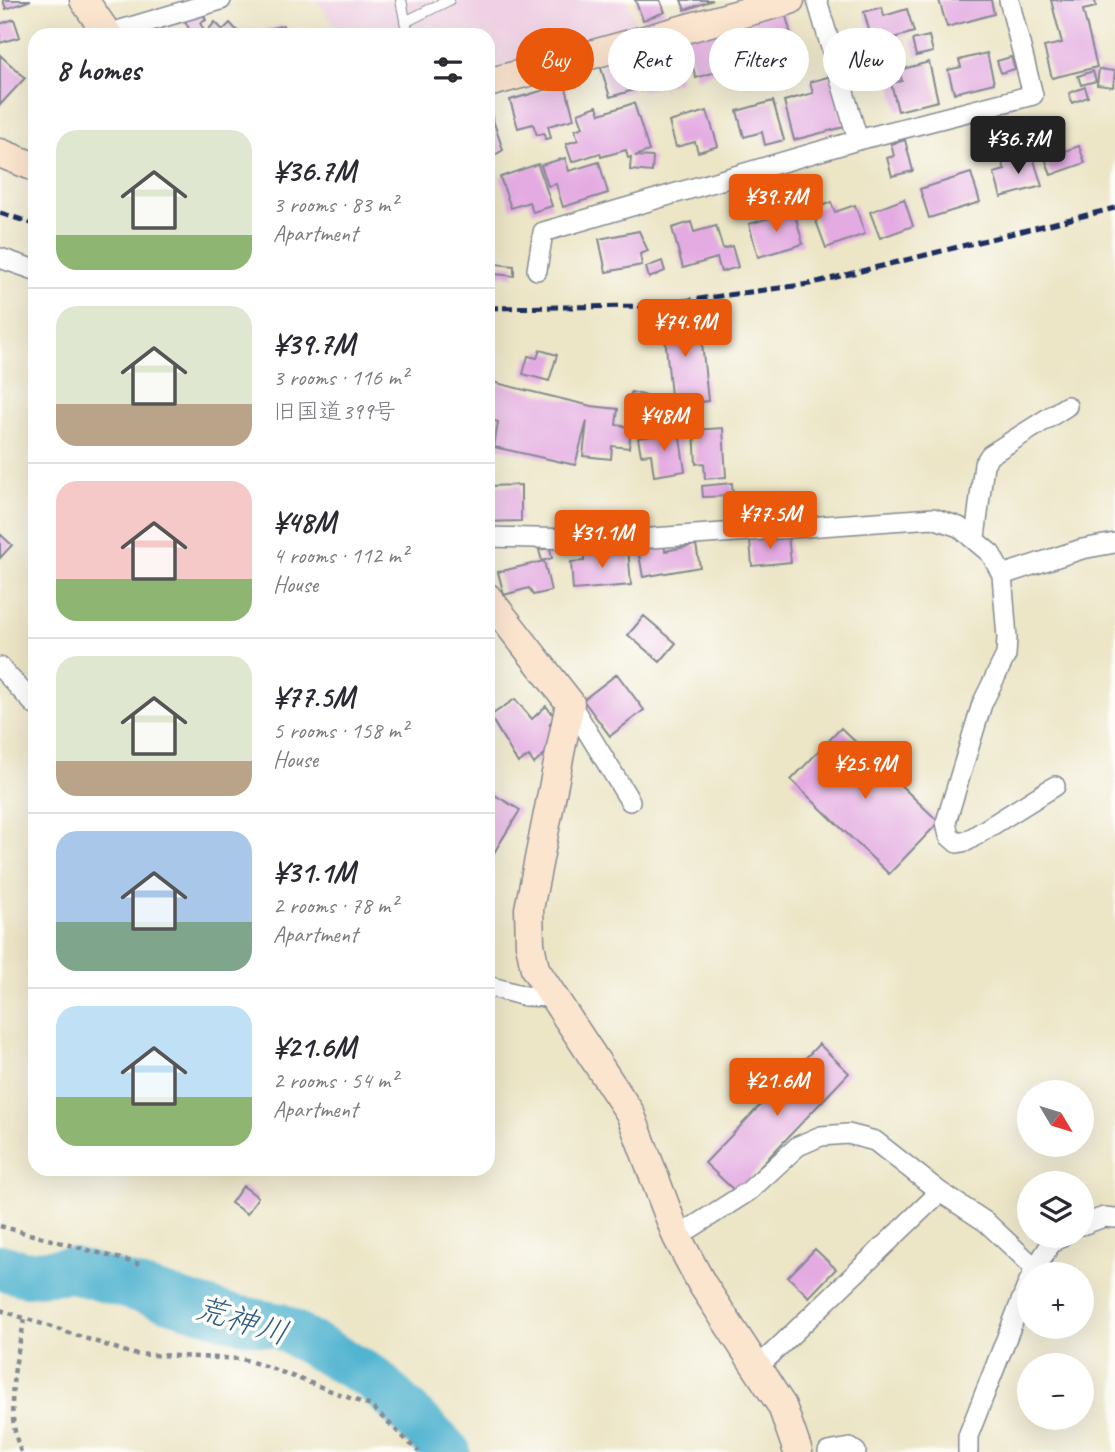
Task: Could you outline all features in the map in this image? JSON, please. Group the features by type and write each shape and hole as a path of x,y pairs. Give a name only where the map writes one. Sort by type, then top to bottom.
{"street":[{"path":"84,0 104,28"},
{"path":"128,28 221,0"},
{"path":"495,81 790,0"},
{"path":"817,0 858,140"},
{"path":"537,270 544,232 858,140 1033,95 1009,0"},
{"path":"0,153 28,164"},
{"path":"0,258 28,268"},
{"path":"975,538 984,464 990,455 1067,406"},
{"path":"495,537 624,540 933,518 959,527 975,538 991,555 1002,575 1006,655 982,704 946,822 948,836 957,843 967,841 1055,786"},
{"path":"1002,575 1082,549 1115,543"},
{"path":"495,607 570,703 629,801"},
{"path":"0,667 28,697"},
{"path":"570,703 529,909 530,944 535,970 630,1113 677,1237 702,1284 782,1406 798,1452"},
{"path":"495,988 525,996 553,997"},
{"path":"677,1237 749,1191 798,1146 821,1136 848,1134 875,1141 940,1192 986,1222 1021,1262"},
{"path":"758,1367 940,1192"},
{"path":"1094,1220 1104,1217 1115,1218"},
{"path":"968,1452 968,1436 1017,1312"},
{"path":"828,1452 850,1448 856,1452"}],"lane":[{"path":"401,0 406,28"},
{"path":"405,22 449,0"}],"path":[{"path":"0,1226 139,1264"},
{"path":"0,1310 133,1354 242,1359 268,1367 371,1406 419,1452"},
{"path":"21,1452 12,1415 14,1369 25,1319"}],"shaded area":[{"path":"316,0 627,0 637,27 608,28 608,43 594,51 594,28 516,28 516,86 495,92 495,28 337,28"}],"building":[{"path":"3,0 31,0 6,9"},
{"path":"635,0 660,0 665,12 643,20"},
{"path":"681,0 713,0 685,10"},
{"path":"939,0 991,0 994,14 947,27"},
{"path":"1051,0 1095,0 1096,7 1083,10 1097,67 1052,78 1044,47 1062,43"},
{"path":"882,7 884,16 907,9 914,32 906,34 906,28 868,28 864,12"},
{"path":"784,9 789,28 727,28"},
{"path":"201,10 206,20 200,23 203,28 188,28 184,19"},
{"path":"14,19 20,37 0,43 0,24"},
{"path":"215,22 221,28 210,28"},
{"path":"709,28 709,74 696,78 695,74 695,33"},
{"path":"929,36 933,52 916,56 912,40"},
{"path":"987,53 994,83 954,93 948,70 961,67 959,60"},
{"path":"0,55 25,78 0,105"},
{"path":"1011,57 1015,69 1001,73 997,61"},
{"path":"929,62 938,101 898,111 893,91 906,91 906,68"},
{"path":"608,63 608,91 600,65"},
{"path":"1099,69 1115,71 1113,87 1097,85"},
{"path":"1093,71 1096,81 1081,85 1078,76"},
{"path":"823,78 823,91 835,91 844,127 794,140 784,101 813,93 810,82"},
{"path":"1085,87 1088,97 1072,103 1069,93"},
{"path":"541,91 567,91 574,119 548,126 551,138 545,139 544,133 537,135 533,124 518,128 510,100"},
{"path":"608,91 631,91 610,97"},
{"path":"773,101 784,140 765,145 762,132 744,137 737,111"},
{"path":"634,103 649,151 635,156 653,157 652,172 630,170 631,157 628,158 626,150 601,157 600,153 572,162 566,144 578,140 575,130 583,127 578,113 597,106 600,114"},
{"path":"707,111 718,146 698,152 695,142 676,147 669,122"},
{"path":"998,113 1004,131 992,135 986,116"},
{"path":"495,126 503,150 495,155"},
{"path":"905,140 913,171 892,176 887,158 894,156 891,144"},
{"path":"1079,146 1085,163 1051,175 1045,158"},
{"path":"1032,154 1042,186 1001,197 994,173 1005,170 1002,162"},
{"path":"565,158 569,171 599,162 608,193 563,207 556,184 548,186 541,165"},
{"path":"538,164 552,206 533,212 529,202 511,208 500,177"},
{"path":"971,173 980,202 929,218 920,189"},
{"path":"904,199 913,226 880,238 870,212"},
{"path":"831,202 835,212 855,205 865,234 826,248 812,210"},
{"path":"794,211 803,244 758,257 749,224"},
{"path":"691,222 694,232 716,226 723,249 732,246 738,267 721,272 717,258 683,268 672,228"},
{"path":"639,231 648,251 640,254 642,265 606,272 599,239"},
{"path":"662,261 665,271 649,278 646,267"},
{"path":"495,264 514,266 514,276 495,274"},
{"path":"699,313 708,401 672,405 663,317"},
{"path":"540,350 557,355 549,381 523,374 528,356 537,358"},
{"path":"495,383 591,406 618,409 616,425 631,427 629,448 612,446 611,459 583,456 587,421 575,465 495,447 498,422 495,421"},
{"path":"631,392 668,401 668,411 656,408 654,418 626,411"},
{"path":"723,428 726,477 705,479 704,463 696,464 694,430"},
{"path":"679,432 685,471 654,476 651,454 641,455 638,438"},
{"path":"732,483 733,496 703,497 702,486"},
{"path":"521,485 521,521 495,522 495,486"},
{"path":"0,534 12,545 0,558"},
{"path":"788,536 791,562 752,566 750,540"},
{"path":"664,544 665,551 696,545 700,567 643,577 638,549"},
{"path":"550,548 552,558 542,561 539,550"},
{"path":"628,548 631,585 573,590 571,562 584,561 584,552"},
{"path":"544,561 551,591 533,595 529,588 504,595 498,572"},
{"path":"644,616 676,643 660,662 628,635"},
{"path":"617,674 644,710 610,736 583,700"},
{"path":"515,699 532,719 546,706 555,717 549,724 556,733 553,746 534,764 529,756 518,763 495,724 495,713"},
{"path":"841,728 939,822 889,874 791,780"},
{"path":"495,795 520,810 495,851"},
{"path":"819,1044 849,1073 736,1192 705,1163"},
{"path":"243,1186 258,1197 247,1214 231,1203"},
{"path":"815,1249 836,1269 809,1297 788,1277"}],"waterway":[{"name":"荒神川","path":"0,1267 26,1274 72,1270 230,1317 280,1326 374,1379 448,1452"}],"railway":[{"path":"495,308 647,306 809,284 1115,208"},
{"path":"0,213 28,222"}]}
